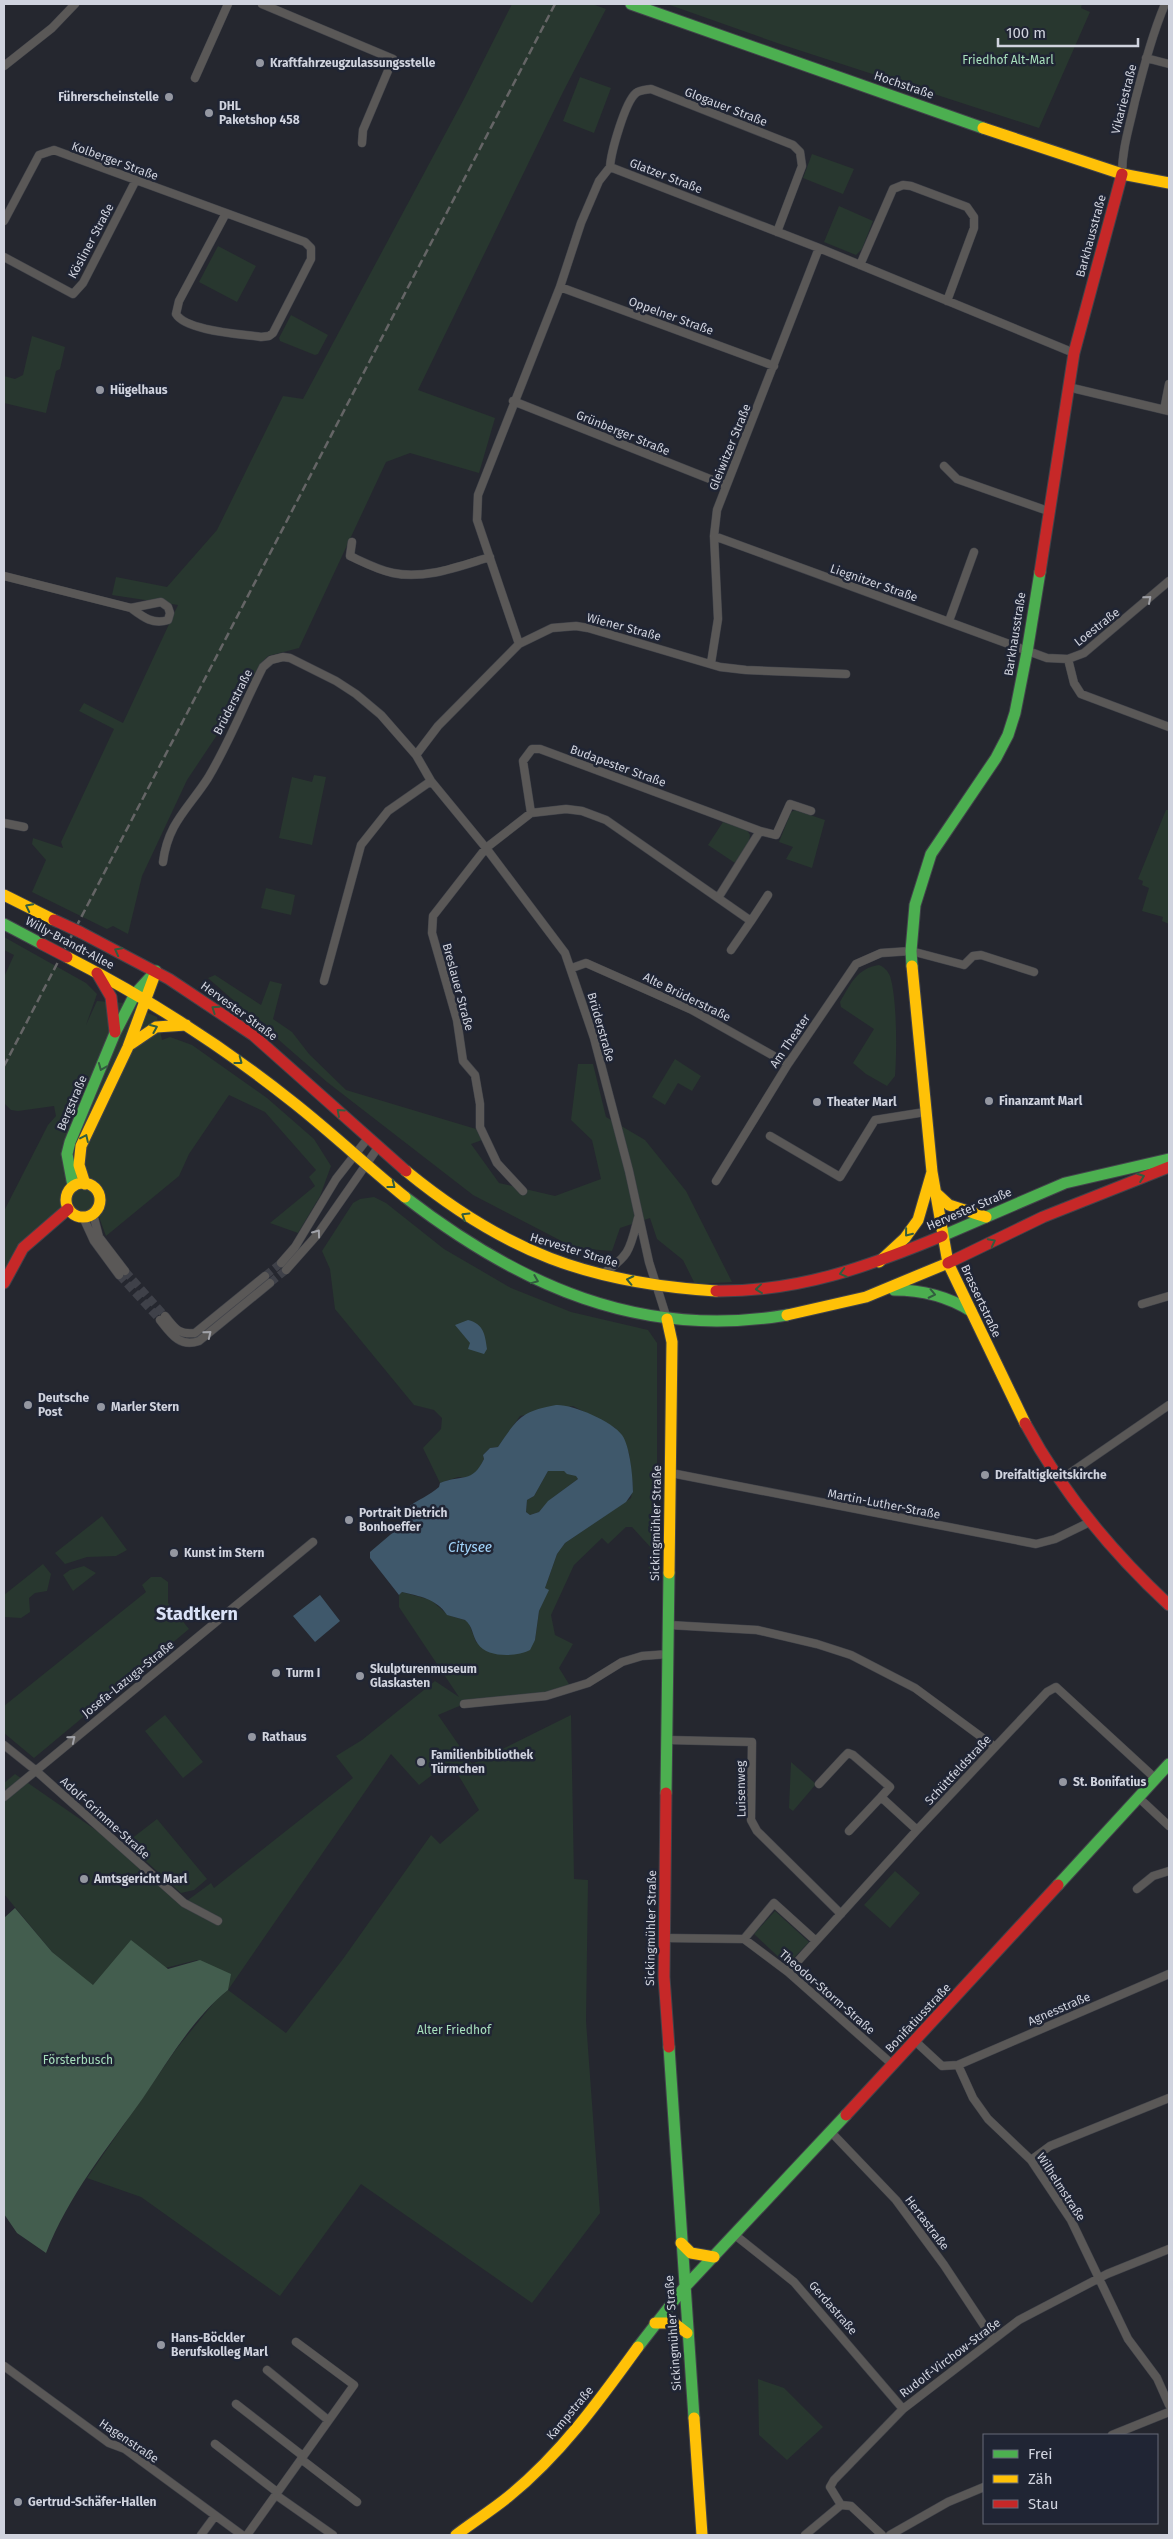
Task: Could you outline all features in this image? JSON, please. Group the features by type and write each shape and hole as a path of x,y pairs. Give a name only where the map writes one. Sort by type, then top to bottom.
{"main road":[{"name":"Hochstraße","path":"632,4 1031,145 1122,174 1169,182"},
{"name":"Barkhausstraße","path":"911,951 914,905 924,871 939,841 988,770 1008,735 1027,652 1074,353 1122,174"},
{"name":"Willy-Brandt-Allee","path":"4,895 54,920"},
{"name":"Hervester Straße","path":"54,920 156,971 253,1036 368,1138 457,1211 506,1242 556,1261 602,1274 657,1286 702,1292 779,1287 808,1283 878,1262 1082,1178 1169,1159"},
{"name":"Willy-Brandt-Allee","path":"4,924 135,994"},
{"name":"Brassertstraße","path":"911,951 932,1172 948,1263 1030,1432 1060,1480 1090,1522 1126,1563 1169,1605"},
{"name":"Bergstraße","path":"68,1209 67,1194 73,1186 67,1154 115,1033 135,994 156,971"},
{"name":"Bergstraße","path":"88,1216 98,1206 99,1196 94,1188 85,1184 79,1165 81,1146 128,1047 147,1000 156,971"},
{"name":"Bergstraße","path":"98,973 111,997 115,1033"},
{"path":"135,994 186,1025 289,1099 365,1164 451,1230 523,1275 580,1298 667,1320 690,1322 738,1321 791,1316 833,1307 889,1290 1043,1217 1169,1167"},
{"name":"Bergstraße","path":"128,1047 144,1032 156,1025 186,1025"},
{"path":"878,1262 905,1238 918,1220 932,1172"},
{"path":"73,1186 85,1184"},
{"path":"936,1192 949,1205 986,1217"},
{"path":"4,1284 23,1248 68,1209 72,1214 88,1216"},
{"path":"889,1290 937,1294 971,1311"},
{"name":"Sickingmühler Straße","path":"667,1320 672,1342 664,1938 665,2016 702,2535"},
{"name":"Bonifatiusstraße","path":"683,2289 916,2041 1169,1764"},
{"path":"681,2243 691,2253 714,2257"},
{"name":"Kampstraße","path":"456,2535 509,2496 564,2443 596,2406 655,2323 683,2289"},
{"path":"655,2323 674,2323 687,2333"}],"street":[{"path":"4,66 52,28 75,4"},
{"path":"195,78 228,4"},
{"path":"262,4 393,59 363,130 362,143"},
{"name":"Vikariestraße","path":"1122,174 1126,141 1146,58 1165,4"},
{"path":"1146,58 1169,64"},
{"name":"Glogauer Straße","path":"610,167 613,146 632,97 640,90 651,90 793,145 800,152 802,166 777,232"},
{"name":"Kolberger Straße","path":"4,221 39,155 54,150 305,242 311,248 311,259 273,332 269,336 261,337 194,326 181,321 176,314 179,301 225,214"},
{"name":"Glatzer Straße","path":"519,644 477,520 478,495 513,401 560,287 581,223 599,181 610,167 819,248 1074,353"},
{"name":"Kösliner Straße","path":"4,257 73,294 83,283 136,180"},
{"path":"860,265 892,189 904,185 911,186 967,207 974,218 974,228 947,301"},
{"name":"Gleiwitzer Straße","path":"710,663 718,620 714,536 717,510 725,485 774,366 819,248"},
{"name":"Oppelner Straße","path":"560,287 774,366"},
{"path":"1068,387 1167,411 1169,384"},
{"name":"Grünberger Straße","path":"513,401 725,485"},
{"path":"944,466 956,479 1048,511"},
{"name":"Liegnitzer Straße","path":"714,536 829,580 949,621 1027,652"},
{"path":"352,542 350,556 391,573 406,575 423,575 447,570 490,557"},
{"path":"949,621 974,552"},
{"path":"4,576 131,608"},
{"name":"Loestraße","path":"1027,652 1047,658 1068,659 1084,653 1169,582"},
{"name":"Wiener Straße","path":"416,755 438,726 519,644 552,628 576,626 602,631 710,663 746,670 846,674"},
{"name":"Brüderstraße","path":"163,862 166,842 175,824 208,778 261,672 271,660 283,657 290,658 336,681 356,694 381,716 416,755 431,781 486,848 565,953 572,968 594,1038 667,1320"},
{"path":"1068,659 1074,683 1081,694 1169,727"},
{"name":"Budapester Straße","path":"532,813 523,761 532,749 540,749 760,831"},
{"path":"324,981 361,845 388,811 431,781"},
{"path":"718,898 760,831 776,835 790,804 810,811"},
{"path":"486,848 532,813 566,809 593,813 751,921"},
{"path":"4,823 24,827"},
{"name":"Breslauer Straße","path":"486,848 434,916 432,933 457,1020 463,1061 475,1075 480,1104 480,1127 497,1163 523,1192"},
{"path":"731,950 768,895"},
{"path":"911,951 964,964 973,956 981,955 1034,972"},
{"name":"Am Theater","path":"716,1181 788,1064 856,964 881,953 911,951"},
{"name":"Alte Brüderstraße","path":"572,968 586,963 622,978 692,1010 788,1064"},
{"path":"770,1136 840,1178 875,1120 925,1112"},
{"path":"281,1263 295,1248 336,1179 368,1138"},
{"path":"286,1270 317,1234 379,1146"},
{"path":"88,1216 94,1241 122,1273"},
{"path":"602,1274 623,1260 631,1246 639,1216"},
{"path":"265,1276 195,1333 184,1334 178,1332 162,1318 168,1330 182,1343 190,1344 199,1341 270,1283"},
{"path":"1142,1304 1169,1296"},
{"path":"1060,1480 1169,1405"},
{"name":"Martin-Luther-Straße","path":"671,1473 1036,1544 1055,1540 1090,1522"},
{"name":"Josefa-Lazuga-Straße","path":"4,1796 34,1769 314,1542"},
{"path":"669,1625 757,1630 817,1644 851,1655 915,1688 995,1747"},
{"path":"464,1704 546,1696 588,1683 622,1662 642,1656 669,1654"},
{"name":"Schüttfeldstraße","path":"788,1972 995,1747 1047,1692 1056,1687 1156,1778"},
{"name":"Luisenweg","path":"668,1740 752,1742 751,1820 757,1831 841,1914"},
{"name":"Adolf-Grimme-Straße","path":"4,1745 34,1769 184,1904 218,1921"},
{"path":"819,1784 848,1754 853,1755 890,1787 849,1832"},
{"path":"881,1798 917,1830"},
{"path":"1138,1798 1169,1826"},
{"path":"1137,1889 1153,1876 1169,1871"},
{"path":"664,1938 744,1939 774,1903 816,1941"},
{"name":"Theodor-Storm-Straße","path":"744,1939 788,1972 893,2065"},
{"name":"Agnesstraße","path":"958,2065 1169,1974"},
{"path":"916,2041 942,2066 958,2065"},
{"name":"Wilhelmstraße","path":"958,2065 974,2098 988,2119 1031,2160 1072,2220 1128,2339 1158,2378 1169,2405"},
{"path":"1031,2160 1050,2146 1169,2098"},
{"name":"Hertastraße","path":"830,2131 896,2200 944,2265 993,2339"},
{"name":"Gerdastraße","path":"735,2235 794,2282 903,2408"},
{"name":"Rudolf-Virchow-Straße","path":"841,2505 830,2488 834,2480 903,2408 993,2339 1032,2312 1099,2278 1169,2250"},
{"path":"247,2535 354,2385 296,2342"},
{"name":"Hagenstraße","path":"4,2366 109,2443 125,2450 242,2535"},
{"path":"267,2370 328,2420"},
{"path":"236,2404 357,2502"},
{"path":"1114,2434 1169,2412"},
{"path":"215,2444 276,2493 333,2535"},
{"path":"890,2535 948,2502 983,2487"},
{"path":"805,2535 841,2505 851,2506 882,2535"},
{"path":"201,2535 215,2516"}],"green space":[{"path":"512,4 592,4 606,9 563,92 418,390 495,418 479,473 410,453 386,462 299,648 268,656 260,664 241,699 187,780 142,876 128,934 113,926 107,929 32,892 46,860 32,844 33,838 63,848 61,842 114,729 79,711 84,703 123,723 178,605 112,595 116,577 167,587 217,530 283,396 303,399 465,97"},
{"name":"Friedhof Alt-Marl","path":"667,4 1082,4 1081,8 1090,12 1039,128 780,44"},
{"path":"580,77 611,88 594,133 563,121"},
{"path":"812,154 854,169 843,194 803,178"},
{"path":"839,206 873,221 862,249 856,255 824,242"},
{"path":"218,246 256,266 237,302 199,282"},
{"path":"291,315 328,335 318,354 315,355 280,341 279,338"},
{"path":"32,336 65,347 60,369 56,371 46,413 4,403 4,376 15,379 23,375"},
{"path":"314,775 326,777 312,845 279,838 292,777 312,782"},
{"path":"795,810 825,820 812,868 786,859 793,847 779,842 791,812"},
{"path":"1166,810 1169,810 1169,924 1162,921 1163,917 1142,911 1149,888 1142,885 1143,881 1138,879"},
{"path":"723,822 747,830 750,835 749,842 735,863 708,845"},
{"path":"266,888 295,895 291,915 261,908"},
{"path":"4,937 86,983 97,994 86,1025 97,1001 125,1003 157,1017 162,1040 170,1037 192,1045 267,1098 314,1139 331,1166 320,1196 298,1233 270,1223 315,1186 309,1177 316,1170 265,1112 229,1095 189,1154 179,1176 106,1236 99,1217 59,1209 18,1246 4,1271 4,1211 48,1125 56,1116 54,1106 18,1111 11,1110 4,1103 4,977 14,955 4,950"},
{"path":"879,965 886,969 890,976 895,1011 895,1076 887,1086 866,1074 853,1063 874,1029 841,1007 840,1002 855,978 865,970"},
{"path":"215,975 261,1005 270,981 282,984 273,1019 292,1032 309,1054 346,1090 476,1129 482,1140 471,1144 499,1183 555,1196 601,1179 592,1140 571,1120 578,1064 593,1064 606,1117 645,1140 686,1191 732,1282 695,1284 683,1260 657,1239 650,1218 620,1228 612,1251 575,1248 473,1195 327,1082 208,978"},
{"path":"675,1059 701,1076 692,1091 678,1083 665,1105 652,1097"},
{"name":"Alter Friedhof","path":"374,1197 386,1203 444,1249 511,1288 571,1312 648,1330 657,1343 657,1571 648,1568 654,1562 654,1551 632,1527 626,1527 608,1544 602,1538 574,1565 551,1615 555,1635 573,1644 559,1668 572,1689 464,1704 438,1715 472,1764 571,1715 574,1879 588,1880 586,2021 600,2213 532,2303 361,2184 280,2296 141,2197 87,2178 177,2048 216,2000 228,1990 197,1960 93,1986 52,1952 4,1894 4,1783 15,1774 116,1844 184,1903 211,1883 214,1888 353,1778 336,1756 362,1740 435,1681 459,1697 399,1607 399,1595 402,1592 431,1600 448,1615 468,1621 476,1642 500,1654 523,1652 535,1640 539,1611 548,1590 545,1588 557,1554 565,1543 631,1498 633,1487 629,1453 615,1428 573,1406 520,1416 498,1447 490,1448 483,1455 484,1459 478,1471 469,1478 458,1477 440,1483 423,1448 441,1429 442,1418 434,1410 414,1405 335,1309 330,1269 322,1251 353,1203 360,1199","holes":["391,1754 419,1785 448,1763 456,1771 479,1810 440,1844 431,1835 343,1959 286,2033 228,1990"]},
{"path":"548,1471 564,1471 577,1476 578,1479 551,1499 539,1512 530,1515 526,1512 527,1500 534,1496"},
{"path":"102,1516 127,1550 116,1556 87,1557 65,1564 55,1553"},
{"path":"43,1564 51,1574 47,1591 35,1593 29,1598 30,1612 21,1618 4,1617 4,1595"},
{"path":"84,1566 96,1573 73,1591 63,1575 70,1570"},
{"path":"151,1577 161,1577 168,1582 168,1603 189,1629 34,1758 4,1733 4,1706 146,1592 142,1585"},
{"path":"165,1715 203,1762 183,1778 145,1731"},
{"path":"791,1762 816,1784 793,1811 789,1808"},
{"path":"157,1819 207,1879 194,1890 181,1893 126,1843"},
{"path":"895,1871 920,1893 890,1928 864,1905"},
{"name":"Försterbusch","path":"15,1908 52,1952 93,1985 131,1940 168,1969 200,1960 231,1974 228,1990 203,2013 192,2027 90,2172 55,2232 46,2253 17,2233 4,2214 4,1918"},
{"path":"775,1911 809,1942 787,1965 754,1934"},
{"path":"758,2379 784,2388 823,2427 787,2460 759,2435"}],"water":[{"path":"468,1320 477,1324 483,1331 487,1349 484,1354 468,1349 470,1343 455,1325"},
{"name":"Citysee","path":"563,1405 572,1407 601,1419 617,1430 625,1440 629,1454 633,1492 626,1502 565,1543 557,1554 545,1588 549,1590 539,1611 535,1640 530,1650 510,1655 495,1654 482,1649 470,1625 465,1620 447,1615 438,1605 427,1599 402,1592 399,1595 370,1558 370,1552 410,1518 411,1514 406,1509 439,1487 440,1483 471,1475 480,1467 484,1459 483,1455 490,1448 498,1447 515,1423 527,1414 544,1407","holes":["548,1471 564,1471 567,1474 576,1476 578,1479 548,1501 539,1512 530,1515 526,1512 527,1500 534,1496"]},
{"path":"320,1595 340,1621 315,1642 293,1616"}],"tunnel":[{"path":"265,1276 281,1263"},
{"path":"270,1283 286,1270"},
{"path":"125,1271 165,1316"},
{"path":"119,1275 160,1320"}],"railway":[{"path":"4,1066 555,4"}],"traffic: fast":[{"path":"631,4 983,128"},
{"path":"912,966 911,951 915,905 931,854 996,758 1008,735 1015,713 1027,652 1040,572"},
{"path":"4,924 42,944"},
{"path":"73,1186 67,1154 70,1142 115,1033 135,994 156,971"},
{"path":"942,1236 1065,1183 1169,1159"},
{"path":"405,1197 448,1228 492,1256 537,1280 584,1298 632,1312 681,1319 733,1321 787,1315"},
{"path":"894,1290 934,1295 953,1301 971,1311"},
{"path":"666,1793 669,1573"},
{"path":"1058,1885 1169,1764"},
{"path":"669,2047 694,2418"},
{"path":"638,2347 683,2289 846,2115"}],"traffic: slow":[{"path":"983,128 1122,174 1169,183"},
{"path":"4,895 54,920"},
{"path":"67,957 156,1006 240,1062 308,1114 405,1197"},
{"path":"879,1262 905,1238 918,1220 932,1172 912,966"},
{"path":"85,1184 79,1165 81,1146 128,1047 155,974"},
{"path":"131,1044 156,1027 186,1025"},
{"path":"406,1171 478,1223 550,1258 588,1271 628,1280 670,1287 716,1291"},
{"path":"932,1172 948,1263 1025,1423"},
{"path":"83,1183 95,1188 100,1200 95,1212 83,1217 71,1212 66,1200 71,1188 83,1183"},
{"path":"936,1193 949,1205 986,1217"},
{"path":"787,1315 866,1297 948,1263"},
{"path":"667,1319 672,1342 669,1573"},
{"path":"681,2243 691,2253 714,2257"},
{"path":"655,2323 674,2323 687,2333"},
{"path":"456,2535 496,2507 545,2463 578,2426 638,2347"},
{"path":"694,2418 702,2535"}],"traffic: jam":[{"path":"1040,572 1074,353 1122,174"},
{"path":"54,920 80,932"},
{"path":"80,932 169,979 253,1035 406,1171"},
{"path":"42,944 67,957"},
{"path":"97,973 111,997 115,1032"},
{"path":"948,1263 1043,1217 1169,1167"},
{"path":"4,1283 23,1248 68,1209"},
{"path":"716,1291 775,1287 832,1276 887,1258 942,1236"},
{"path":"1025,1423 1055,1473 1090,1520 1128,1564 1169,1605"},
{"path":"666,1793 664,1977 669,2047"},
{"path":"846,2115 1058,1885"}],"place":[{"name":"Kraftfahrzeugzulassungsstelle","path":"260,63"},
{"name":"Führerscheinstelle","path":"169,97"},
{"name":"DHL Paketshop 458","path":"209,113"},
{"name":"Hügelhaus","path":"100,390"},
{"name":"Finanzamt Marl","path":"989,1101"},
{"name":"Theater Marl","path":"817,1102"},
{"name":"Deutsche Post","path":"28,1405"},
{"name":"Marler Stern","path":"101,1407"},
{"name":"Dreifaltigkeitskirche","path":"985,1475"},
{"name":"Portrait Dietrich Bonhoeffer","path":"349,1520"},
{"name":"Kunst im Stern","path":"174,1553"},
{"name":"Turm I","path":"276,1673"},
{"name":"Skulpturenmuseum Glaskasten","path":"360,1676"},
{"name":"Rathaus","path":"252,1737"},
{"name":"Familienbibliothek Türmchen","path":"421,1762"},
{"name":"St. Bonifatius","path":"1063,1782"},
{"name":"Amtsgericht Marl","path":"84,1879"},
{"name":"Hans-Böckler Berufskolleg Marl","path":"161,2345"},
{"name":"Gertrud-Schäfer-Hallen","path":"18,2502"}],"district":[{"name":"Stadtkern","path":"197,1614"}]}
